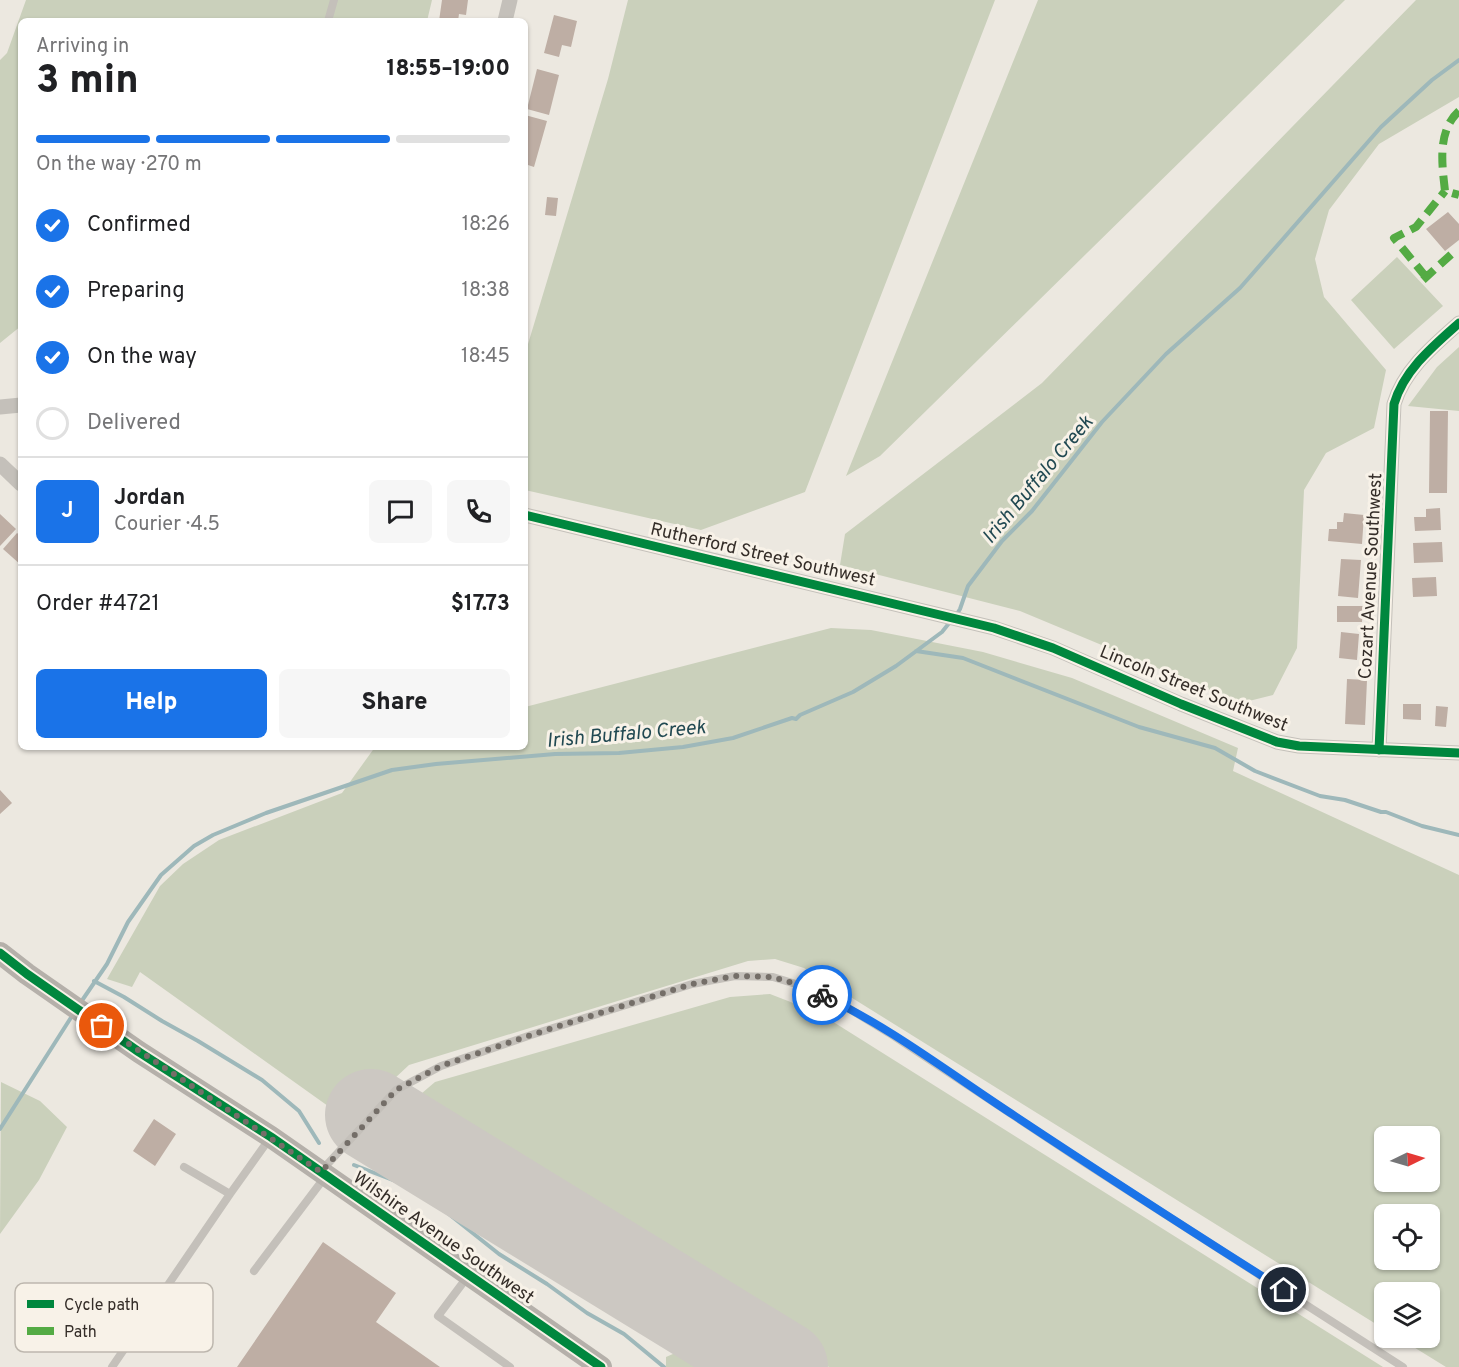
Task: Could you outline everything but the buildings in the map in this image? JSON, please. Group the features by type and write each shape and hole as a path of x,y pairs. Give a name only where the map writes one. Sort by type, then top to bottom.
{"street":[{"path":"506,18 510,0"},
{"name":"Cozart Avenue Southwest","path":"1379,750 1395,404 1398,391 1410,373 1431,348 1459,323"},
{"path":"0,407 18,405"},
{"path":"0,464 18,481"},
{"name":"Rutherford Street Southwest","path":"528,516 994,628"},
{"name":"Lincoln Street Southwest","path":"994,628 1053,648 1181,704 1277,741 1299,746 1459,753"},
{"name":"Wilshire Avenue Southwest","path":"0,953 121,1039 271,1137 601,1367"}],"lane":[{"path":"329,18 334,0"},
{"path":"254,1272 323,1174 396,1090 441,1066 692,984 735,976 773,977 799,985 843,1005 889,1033 1403,1367"},
{"path":"169,1283 271,1137"},
{"path":"184,1167 230,1194"},
{"path":"469,1275 438,1316 510,1367"},
{"path":"112,1367 122,1352"}],"green space":[{"path":"26,0 432,0 428,18 20,18"},
{"path":"628,0 995,0 805,492 701,530 528,491 528,344 608,79"},
{"path":"1038,0 1345,0 880,456 846,476"},
{"path":"1416,0 1459,0 1459,97 1379,144 1329,210 1315,259 1324,297 1386,370 1374,428 1326,453 1304,490 1297,648 1273,695 1241,703 1020,611 840,565 845,534 1042,383"},
{"path":"18,22 18,328 0,343 0,60 7,53"},
{"path":"1397,257 1443,306 1394,349 1351,300"},
{"path":"1459,347 1459,411 1408,406 1437,367"},
{"path":"831,628 871,630 983,652 1072,678 1238,748 1233,771 1459,875 1459,1367 1446,1367 1415,1348 1440,1348 1440,1282 1374,1282 1374,1323 804,968 775,959 748,961 409,1065 349,1121 140,972 132,987 107,979 160,886 183,864 219,840 342,793 373,750 528,750 528,706"},
{"path":"770,994 819,1013 1383,1367 829,1367 401,1111 435,1082 730,997"},
{"path":"1,1082 40,1101 67,1127 39,1180 0,1234"},
{"path":"705,1348 732,1367 666,1367 666,1357 682,1350"}],"waterway":[{"name":"Irish Buffalo Creek","path":"957,614 968,586 1002,541 1032,511 1102,422 1166,354 1240,288 1381,127 1432,80 1459,60"},
{"name":"Irish Buffalo Creek","path":"81,1002 107,964 128,922 161,875 194,846 213,835 266,813 392,770 555,754 619,753 683,747 733,738 792,718 796,719 800,715 853,692 896,666 942,632 950,622"},
{"path":"916,651 963,658 1139,727 1215,748 1255,771 1320,796 1345,800 1422,826 1459,835"},
{"path":"94,981 262,1080 299,1111 319,1143"},
{"name":"Irish Buffalo Creek","path":"0,1129 72,1016"},
{"path":"354,1165 403,1184 440,1207 499,1254 547,1284 587,1313 624,1334 664,1367"}],"runway":[{"path":"371,1115 782,1367"}],"marked path":[{"path":"1459,111 1447,128 1442,159 1445,191 1459,195"},
{"path":"1426,277 1394,238 1416,227 1445,191"},
{"path":"1423,280 1456,250"}],"cycle path":[{"path":"1379,750 1394,404 1412,369 1459,323"},
{"path":"528,516 994,628 1053,648 1181,704 1277,742 1299,746 1459,753"},
{"path":"0,953 139,1052 271,1137 601,1367"}],"way so far":[{"path":"102,1026 321,1172 396,1090 420,1075 441,1066 692,984 735,976 773,977 822,995"}],"route":[{"path":"822,995 889,1033 1085,1163 1284,1290"}]}
